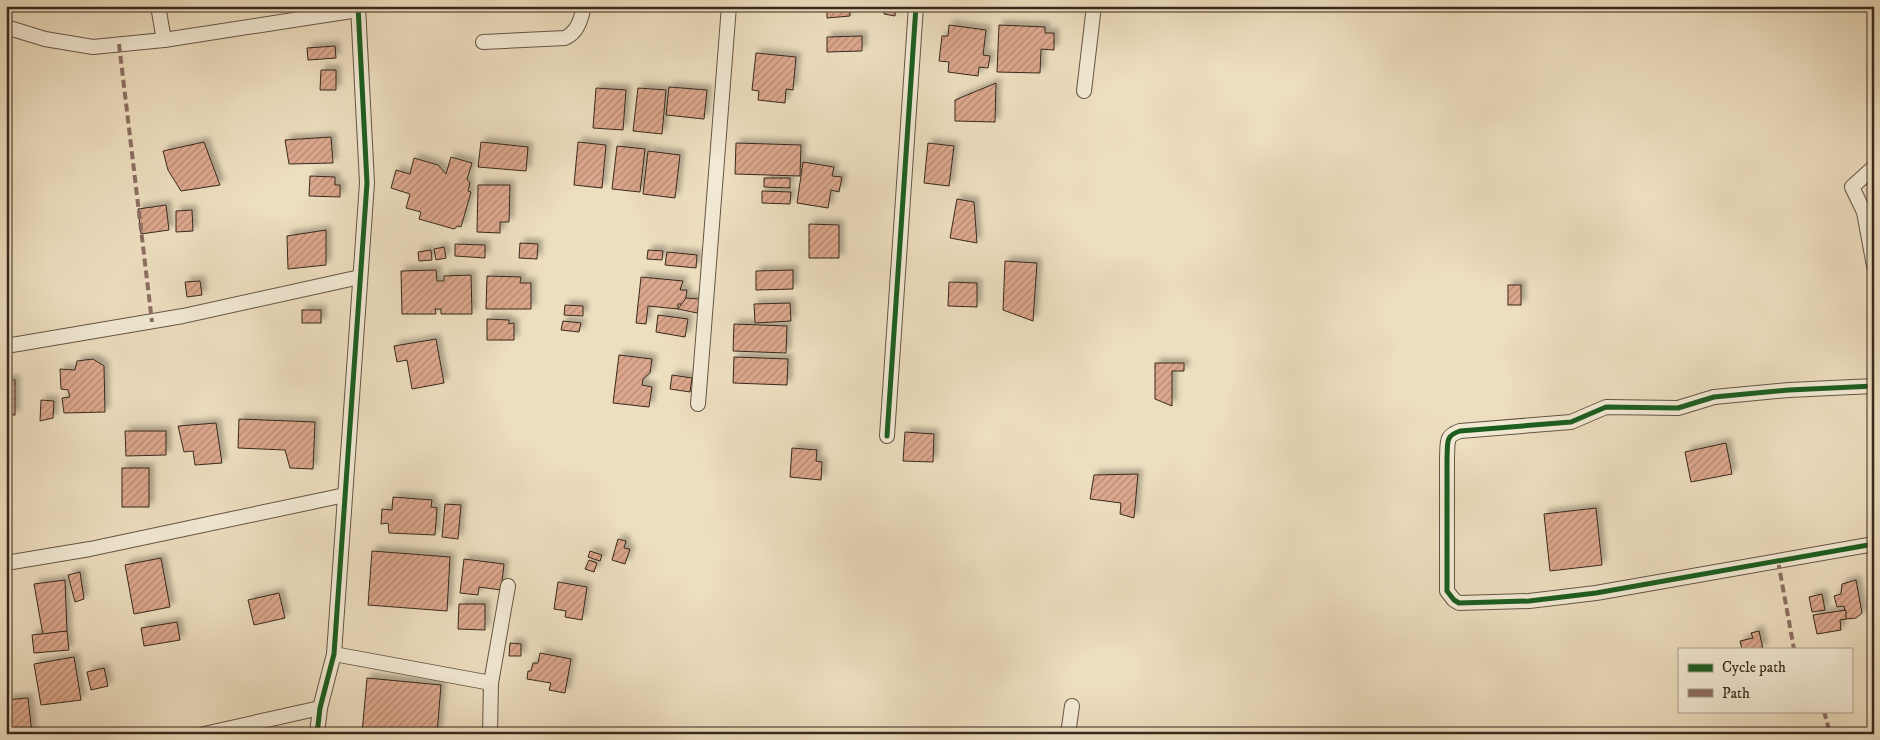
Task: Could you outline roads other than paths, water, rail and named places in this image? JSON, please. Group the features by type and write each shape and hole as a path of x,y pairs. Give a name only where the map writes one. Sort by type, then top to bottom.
{"street":[{"path":"158,6 164,40"},
{"path":"483,42 565,38 571,35 580,22 584,6"},
{"path":"698,404 729,6"},
{"path":"887,436 916,6"},
{"path":"1084,91 1094,6"},
{"path":"6,28 45,39 93,47 164,40 358,8 367,183 334,654 320,708 317,734"},
{"path":"1874,167 1852,187 1864,212 1874,266"},
{"path":"6,346 183,316 360,277"},
{"path":"1874,386 1789,390 1714,397 1678,408 1606,408 1570,422 1460,430 1451,434 1447,456 1447,591 1459,603 1528,601 1596,593 1874,544"},
{"path":"6,563 90,549 345,495"},
{"path":"490,734 491,682 508,586"},
{"path":"334,654 491,682"},
{"path":"1068,734 1072,706"},
{"path":"204,734 320,708"}]}
